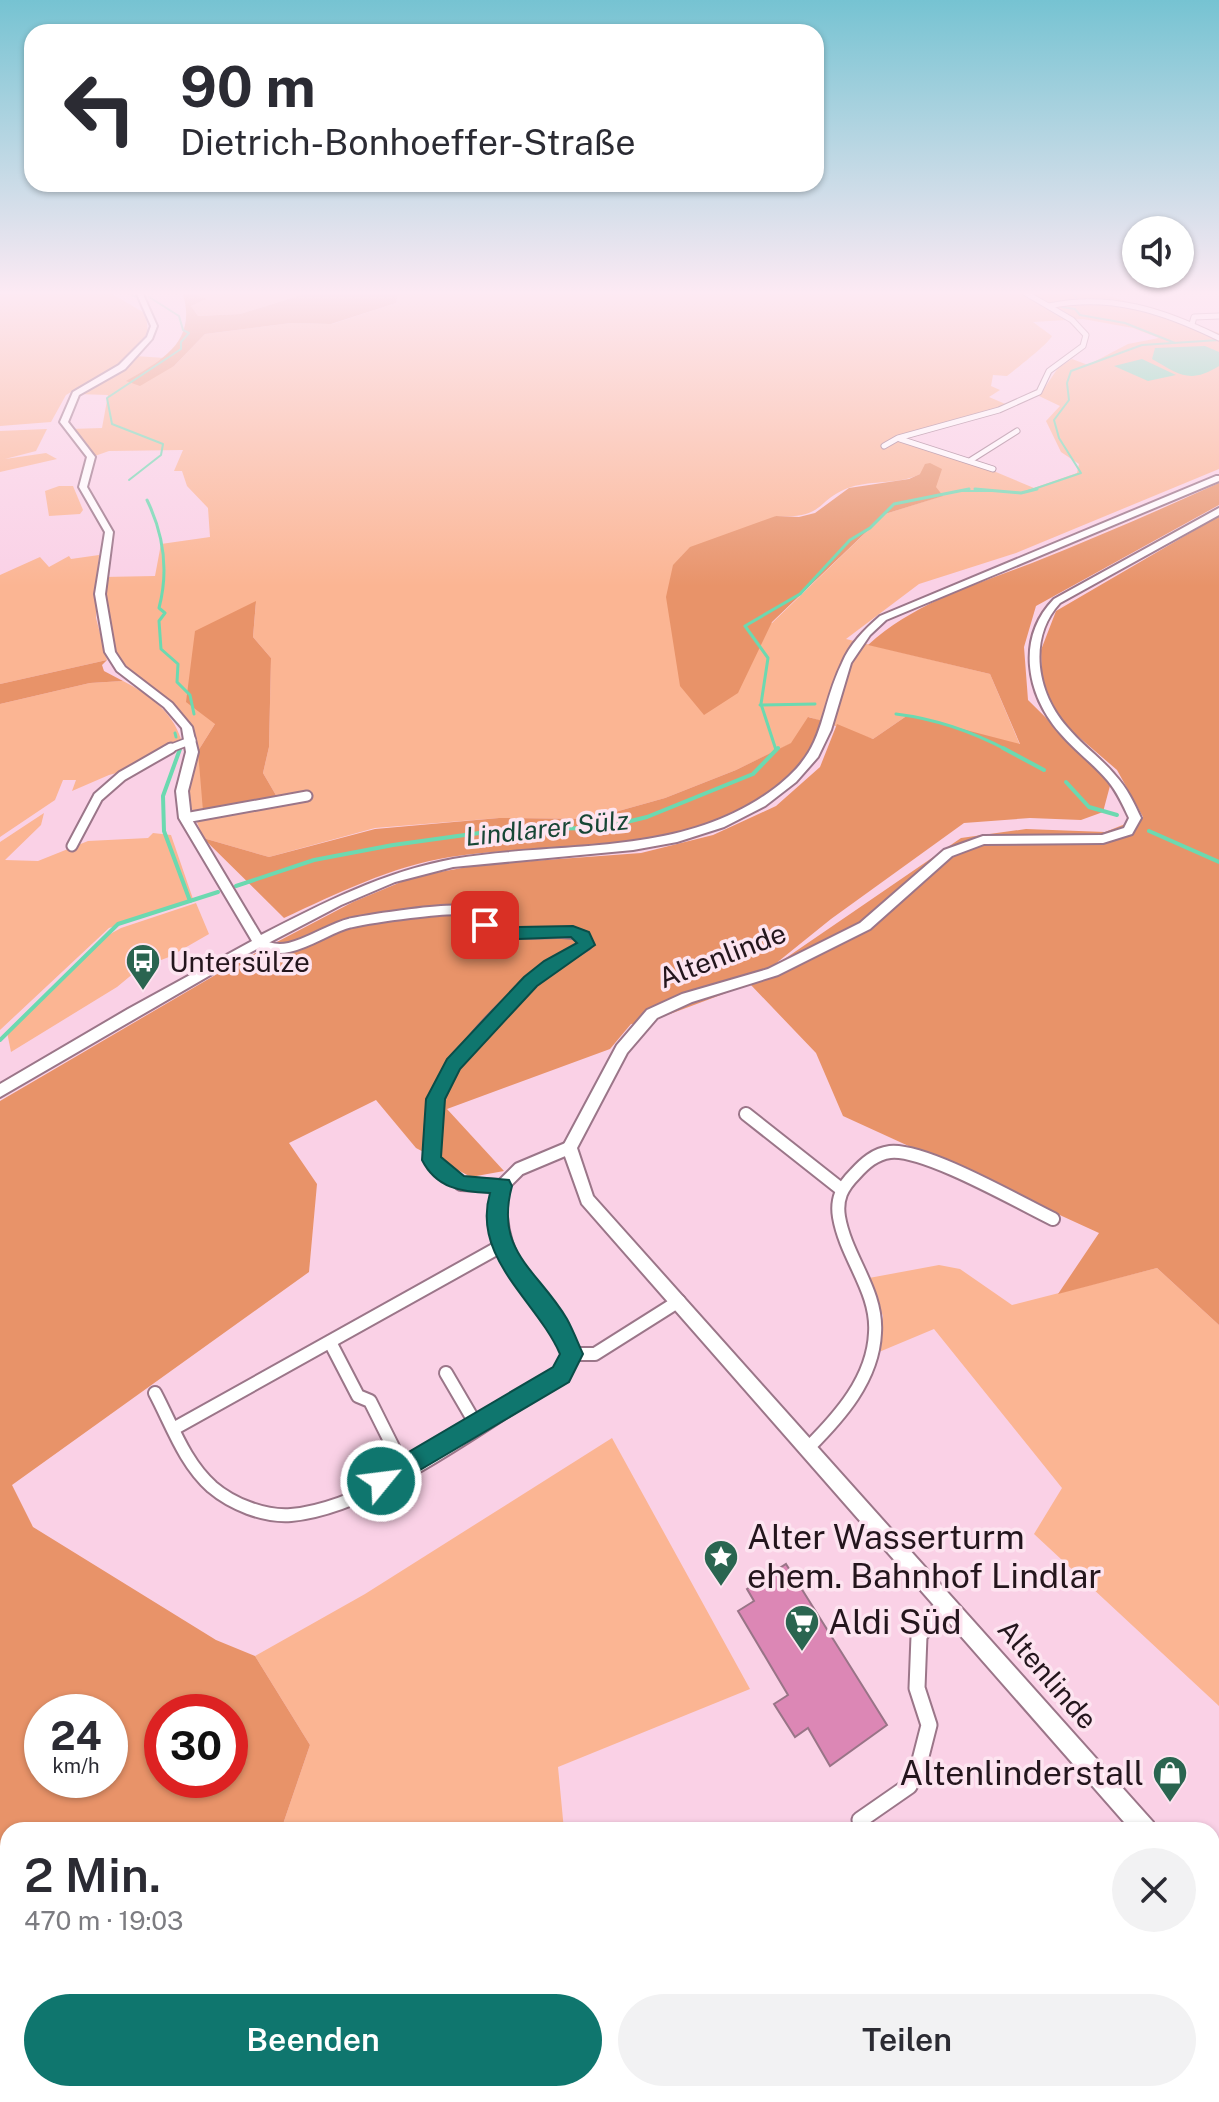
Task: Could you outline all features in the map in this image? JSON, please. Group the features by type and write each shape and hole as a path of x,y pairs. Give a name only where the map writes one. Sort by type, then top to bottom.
{"street":[{"path":"83,390 74,396 64,422 89,453 91,464 83,487 109,532 100,594 110,652 121,669 177,714 192,740 182,791 185,818 259,942 276,950 349,923 448,910 465,910 496,929 518,933 562,930 583,936 586,945 550,965 530,981 473,1041 453,1064 436,1099 431,1160 448,1177 461,1184 502,1186"},
{"path":"884,446 898,438 999,410 1040,390"},
{"path":"971,460 1017,431"},
{"path":"898,438 993,469"},
{"path":"0,1091 259,942 361,890 408,874 477,860 647,846 699,832 741,814 802,771 817,750 830,719 850,649 873,626 906,607 1219,478"},
{"name":"Altenlinde","path":"1138,1822 587,1199 569,1148 622,1049 652,1014 687,998 773,972 865,926 948,853 983,840 1103,839 1128,831 1135,818 1129,799 1052,720 1036,688 1033,651 1043,614 1057,601 1219,511"},
{"path":"72,846 84,830 91,804 111,785 174,744 192,740"},
{"path":"185,818 307,796"},
{"path":"746,1114 841,1189"},
{"path":"569,1148 519,1169 502,1186 497,1212 507,1258 559,1326 572,1354"},
{"path":"809,1447 831,1426 860,1385 871,1356 875,1315 842,1229 841,1189 868,1159 888,1151 914,1153 1053,1219"},
{"path":"175,1428 503,1245"},
{"path":"572,1354 595,1354 679,1301"},
{"path":"330,1342 358,1396 370,1401 404,1469"},
{"path":"155,1393 184,1451 211,1486 245,1507 290,1515 335,1507 404,1469 561,1375 572,1354"},
{"path":"446,1373 477,1426"},
{"path":"860,1820 909,1786 917,1772 929,1725 917,1688 919,1636 946,1602"}],"shaded area":[{"path":"0,390 74,390 66,395 51,422 0,426"},
{"path":"83,390 1000,390 989,397 1010,406 900,438 960,457 1034,488 1077,473 1079,464 1061,452 1046,421 1060,406 1039,396 1043,390 1219,390 1219,469 1016,553 919,584 846,639 990,674 1020,745 908,715 873,739 809,717 792,743 736,770 665,798 590,819 499,818 375,828 269,857 203,838 187,796 193,731 181,711 137,678 108,647 103,577 155,576 161,544 210,537 208,508 187,486 182,471 174,471 183,450 109,451 92,457 89,448 70,429 102,428 108,395 77,394","holes":["920,474 942,496 885,514 772,623 673,635 667,597 776,516 813,511 851,487","256,602 253,637 271,658 269,747 263,773 277,797 198,751 215,724"]},
{"path":"47,429 36,451 5,459 46,453 57,459 0,472 0,431"},
{"path":"925,464 942,469 936,487 943,496 885,514 772,622 738,693 704,715 680,686 666,597 673,565 690,547 776,516 799,517 815,513 849,488 909,479 920,474"},
{"path":"1219,483 1219,505 1036,606 1024,647 1028,700 1111,782 1103,812 1081,820 1030,818 964,823 831,919 764,973 961,838 1026,829 1105,832 1143,817 1117,770 1059,720 1042,686 1041,650 1056,611 1219,516 1219,1325 1157,1268 1058,1294 1099,1233 843,1116 816,1053 750,984 646,1023 631,1024 610,1049 447,1109 504,1171 471,1177 416,1148 376,1100 289,1143 317,1184 309,1272 12,1485 33,1527 216,1640 255,1656 310,1745 284,1822 0,1822 0,1101 229,967 353,902 413,877 478,865 641,853 713,835 776,806 820,767 837,724 873,739 908,715 1020,744 990,674 868,645 906,617 946,596 1079,544"},
{"path":"59,486 73,486 83,510 80,514 49,516 45,491"},
{"path":"99,555 96,618 107,660 0,684 0,575 40,557 49,567 69,556 71,559"},
{"path":"256,601 253,637 271,658 269,747 263,773 277,797 203,811 198,751 215,724 186,702 195,631"},
{"path":"107,660 102,665 104,671 123,681 90,683 0,704 0,684"},
{"path":"123,681 158,704 172,720 181,739 128,770 72,791 76,780 63,780 55,800 0,837 0,704 90,683"},
{"path":"808,717 823,721 800,764 766,795 727,817 683,831 636,840 428,861 365,882 284,918 203,838 269,857 375,829 499,818 590,819 665,798 736,770 791,743"},
{"path":"44,813 41,825 5,860 38,861 88,841 148,838 153,833 171,835 193,899 109,928 0,1030 0,842"},
{"path":"196,903 209,934 169,957 140,968 117,987 11,1052 7,1032 103,938 121,928"},
{"path":"939,1265 960,1269 1012,1305 1157,1268 1219,1325 1219,1706 1034,1534 1062,1488 934,1329 879,1352 883,1316 869,1278"},
{"path":"612,1438 750,1689 558,1767 563,1822 284,1822 310,1745 255,1656 365,1594"}],"building":[{"name":"Aldi Süd","path":"786,1564 887,1725 830,1766 808,1728 795,1737 774,1704 788,1695 738,1611 754,1601 747,1589"}],"waterway":[{"path":"119,390 107,398 112,424 163,444 161,455 129,480"},
{"name":"Lindlarer Sülz","path":"1028,491 1081,473 1059,438 1054,420 1069,400 1068,390"},
{"name":"Lindlarer Sülz","path":"959,491 969,489"},
{"name":"Lindlarer Sülz","path":"975,489 998,491"},
{"name":"Lindlarer Sülz","path":"998,491 1021,493 1037,489"},
{"name":"Lindlarer Sülz","path":"761,705 768,658 745,626 800,594 850,540 870,528 894,504 959,491"},
{"name":"Lindlarer Sülz","path":"959,491 998,491"},
{"path":"147,500 163,553 164,580 159,608 165,613 159,621 161,649 178,664 177,682 190,695 194,714"},
{"path":"761,705 815,704"},
{"name":"Lindlarer Sülz","path":"761,705 776,750"},
{"path":"896,714 953,727 1004,749"},
{"path":"175,733 176,737"},
{"name":"Lindlarer Sülz","path":"236,886 314,860 393,845 508,829 602,828 647,817 753,774 778,748"},
{"path":"180,749 163,796 164,831 190,901"},
{"path":"1004,749 1044,770"},
{"path":"1066,782 1089,807 1117,815"},
{"path":"1149,831 1219,862"},
{"name":"Lindlarer Sülz","path":"190,901 218,892"},
{"name":"Lindlarer Sülz","path":"0,1040 118,924 190,901"}],"place":[{"name":"Untersülze","path":"143,992"},
{"name":"Alter Wasserturm ehem. Bahnhof Lindlar","path":"721,1588"},
{"name":"Aldi Süd","path":"802,1653"},
{"name":"Altenlinderstall","path":"1170,1804"}],"route":[{"path":"381,1481 561,1375 572,1354 559,1326 507,1258 498,1229 497,1202 502,1186 461,1184 448,1177 431,1160 430,1136 436,1099 453,1064 530,981 550,965 582,949 587,941 573,931 518,933 485,925"}]}
